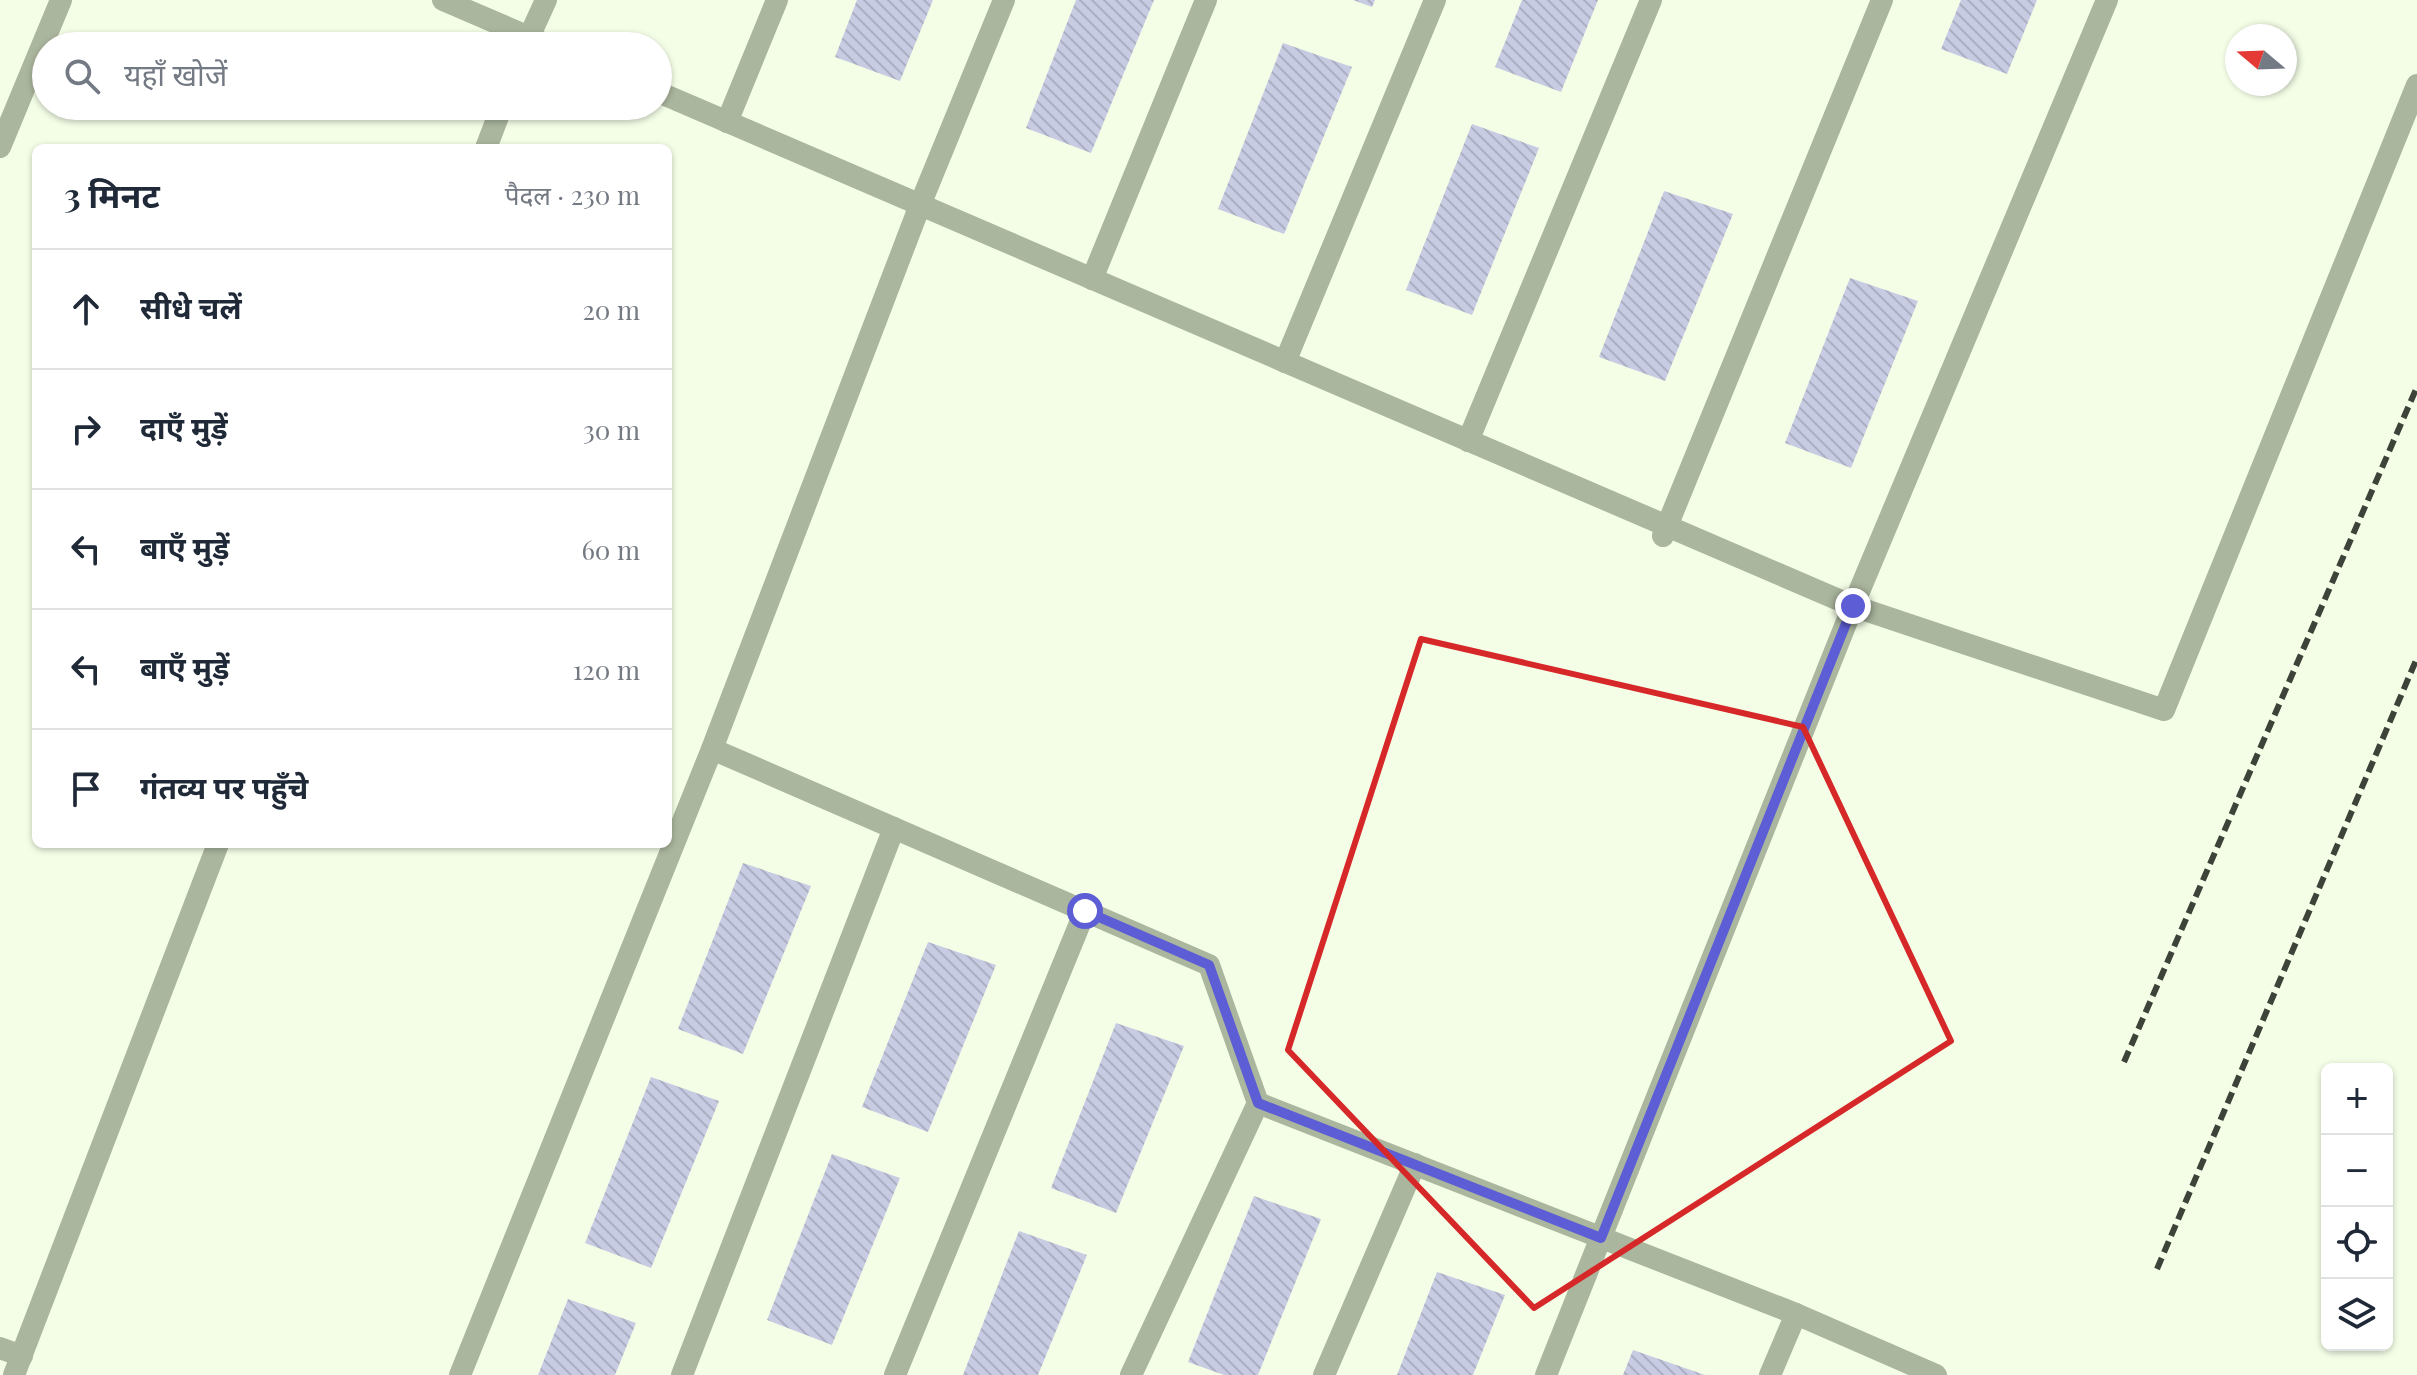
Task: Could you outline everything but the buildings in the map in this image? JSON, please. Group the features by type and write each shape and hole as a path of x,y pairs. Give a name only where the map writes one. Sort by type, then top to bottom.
{"lane":[{"path":"48,32 61,0"},
{"path":"443,0 509,32"},
{"path":"531,32 546,0"},
{"path":"727,122 777,0"},
{"path":"460,1375 712,749 920,205 1004,0"},
{"path":"1092,279 1206,0"},
{"path":"1285,362 1435,0"},
{"path":"1468,441 1651,0"},
{"path":"1665,531 1882,0"},
{"path":"1546,1375 1853,606 2107,0"},
{"path":"0,147 32,70"},
{"path":"672,98 1468,441 1665,531 1853,606 2164,710 2417,85"},
{"path":"488,144 497,120"},
{"path":"712,749 1209,965 1258,1103 1131,1375"},
{"path":"682,1375 894,828"},
{"path":"0,1348 18,1365 216,848"},
{"path":"895,1375 1085,911"},
{"path":"1258,1103 1796,1314 1936,1375"},
{"path":"1324,1375 1415,1164"},
{"path":"1770,1375 1796,1314"}],"highlighted area":[{"path":"1421,639 1803,727 1951,1041 1534,1308 1288,1050"}],"railway":[{"path":"2124,1062 2417,387"},
{"path":"2157,1269 2417,658"}],"route":[{"path":"1085,911 1209,965 1258,1103 1601,1238 1853,606"}]}
